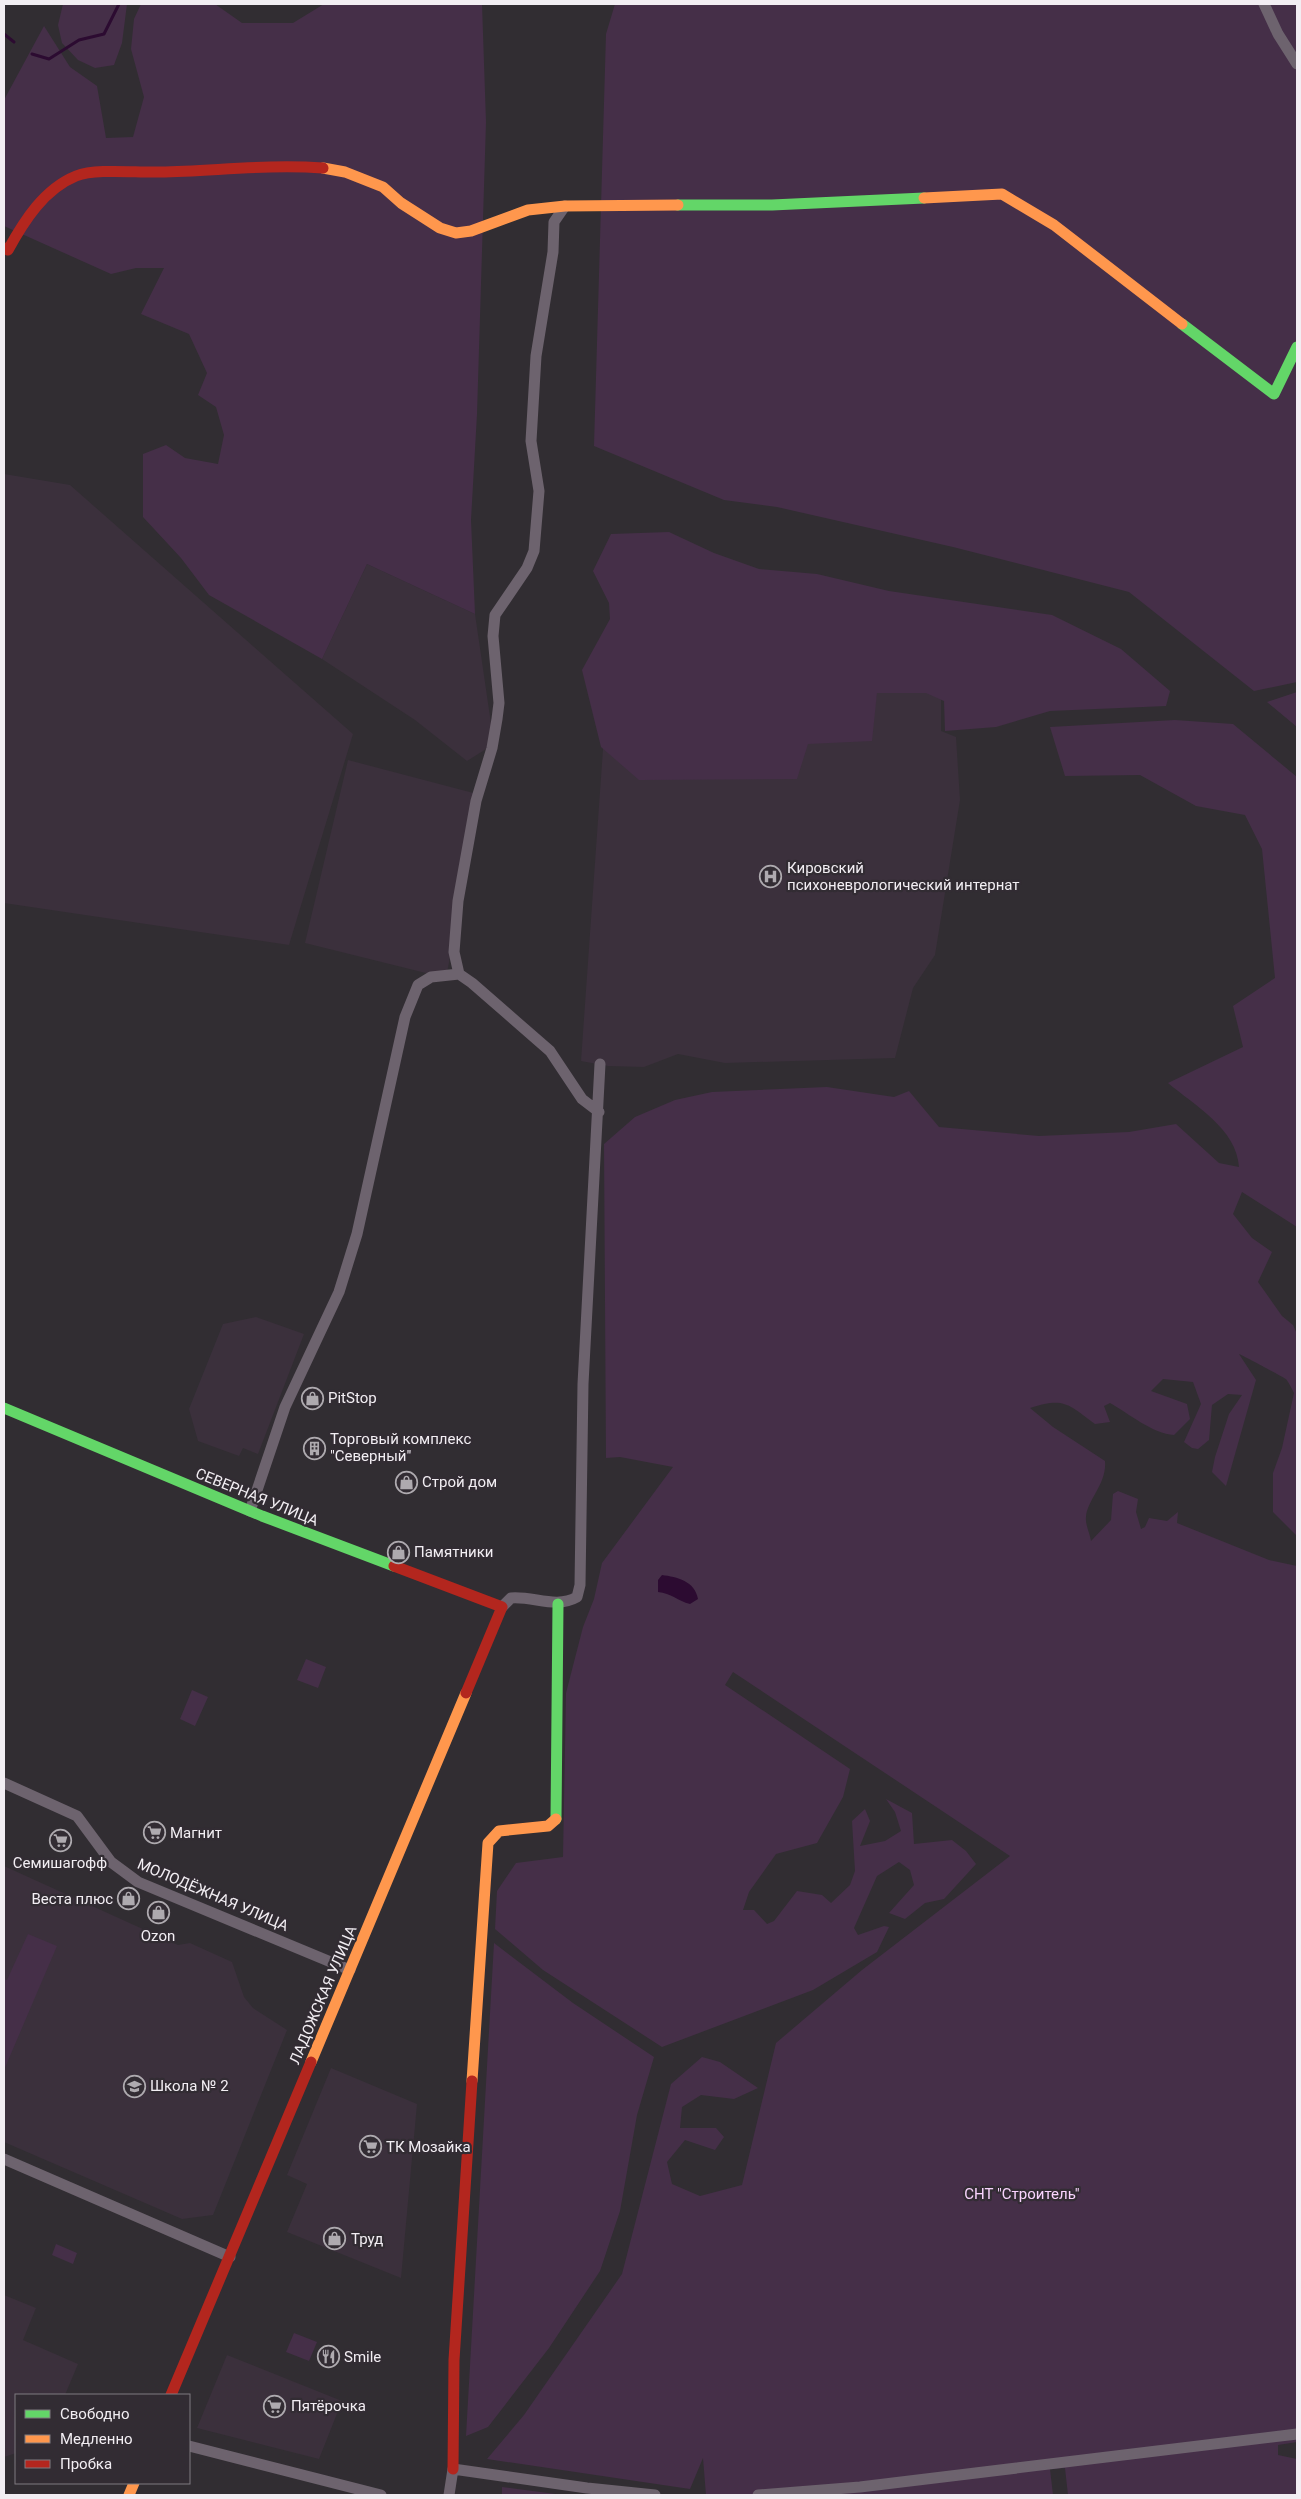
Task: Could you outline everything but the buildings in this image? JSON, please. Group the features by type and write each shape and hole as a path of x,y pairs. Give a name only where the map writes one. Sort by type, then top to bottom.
{"street":[{"path":"1264,4 1278,34 1297,64"},
{"path":"4,248 8,250 23,222 47,195 77,176 112,172 160,172 283,165 324,168 345,172 383,187 401,203 440,228 456,233 471,231 528,210 565,206 772,205 1002,194 1054,224 1274,394 1297,347"},
{"path":"565,206 554,222 553,252 536,356 530,441 539,491 534,551 527,568 495,615 493,636 499,703 492,748 476,801 458,901 454,952 459,974 550,1051 582,1099 598,1112"},
{"path":"250,1511 285,1407 339,1292 357,1234 405,1017 418,985 431,977 459,974"},
{"path":"502,1607 511,1598 527,1597 558,1604 568,1602 577,1597 580,1585 583,1384 600,1064"},
{"name":"СЕВЕРНАЯ УЛИЦА","path":"4,1408 250,1511 502,1607"},
{"path":"449,2495 453,2469 454,2360 488,1843 499,1831 548,1826 557,1818 558,1604"},
{"name":"ЛАДОЖСКАЯ УЛИЦА","path":"171,2394 502,1607"},
{"name":"МОЛОДЁЖНАЯ УЛИЦА","path":"4,1783 77,1816 111,1862 138,1882 350,1970"},
{"path":"4,2160 230,2257"},
{"path":"758,2495 879,2484 1297,2434"},
{"path":"190,2446 381,2495"},
{"path":"453,2469 587,2488 655,2495"}],"shaded area":[{"path":"4,474 70,485 353,734 289,945 4,903"},
{"path":"367,564 475,614 494,744 467,761 415,720 322,659"},
{"name":"Кировский психоневрологический интернат","path":"878,681 941,683 941,731 956,737 960,800 935,955 913,988 895,1058 725,1063 678,1054 644,1067 608,1066 581,1061 604,735 873,723"},
{"path":"348,760 481,795 446,978 305,943"},
{"path":"256,1317 304,1334 258,1454 243,1448 239,1456 198,1441 189,1409 223,1324"},
{"path":"662,1575 674,1577 689,1584 698,1599 690,1604 658,1592 658,1580"},
{"name":"Школа № 2","path":"4,1866 178,1945 190,1943 232,1962 244,1997 253,2008 287,2030 213,2215 182,2219 4,2142"},
{"path":"331,2068 417,2104 401,2278 287,2232 307,2184 287,2175"},
{"path":"4,2295 36,2308 23,2340 78,2364 65,2394 15,2394 15,2453 4,2457"},
{"path":"227,2355 342,2401 319,2459 197,2428"}],"green space":[{"path":"63,4 127,4 122,43 114,65 95,68 78,60 62,43 58,25"},
{"path":"141,4 215,4 242,23 293,23 324,4 482,4 486,122 477,414 471,520 475,614 367,564 322,659 209,595 181,558 143,517 143,454 166,445 185,458 218,464 224,435 216,407 198,395 207,373 189,334 141,314 164,268 136,268 111,274 4,226 4,100 44,26 70,67 97,86 106,138 133,137 144,97 131,49 134,19"},
{"path":"615,4 1297,4 1297,682 1254,691 1129,592 953,547 777,507 724,500 594,446 606,34"},
{"path":"669,532 714,553 759,569 817,574 889,591 1052,615 1121,649 1170,691 1166,706 1050,711 996,727 945,731 944,701 926,693 877,693 872,741 808,744 797,779 639,780 601,747 582,670 610,619 609,603 593,571 611,534"},
{"path":"1297,692 1297,727 1267,702"},
{"name":"СНТ \"Строитель\"","path":"1175,720 1233,724 1297,777 1297,1227 1242,1192 1233,1214 1252,1238 1272,1252 1258,1282 1282,1316 1293,1325 1297,1334 1297,1536 1273,1512 1273,1473 1282,1448 1294,1393 1286,1379 1239,1354 1256,1380 1226,1486 1212,1472 1229,1414 1242,1395 1228,1394 1212,1405 1209,1440 1198,1449 1192,1448 1184,1442 1201,1404 1193,1382 1163,1379 1151,1391 1187,1404 1190,1419 1174,1435 1149,1427 1110,1403 1104,1406 1110,1422 1095,1424 1065,1404 1051,1403 1030,1408 1053,1427 1105,1461 1103,1477 1087,1511 1086,1523 1091,1541 1111,1520 1113,1494 1118,1491 1138,1499 1136,1512 1141,1529 1145,1527 1149,1518 1167,1521 1178,1512 1177,1523 1269,1560 1297,1566 1297,2442 1278,2445 1278,2455 1297,2459 1297,2495 1068,2495 1065,2468 1050,2469 1053,2495 706,2495 703,2458 690,2489 487,2459 524,2415 622,2274 671,2084 702,2057 720,2062 758,2088 734,2099 701,2095 682,2107 680,2128 716,2128 724,2137 715,2150 685,2140 667,2162 672,2184 700,2196 742,2185 776,2043 862,1970 1010,1856 733,1672 725,1685 850,1769 843,1797 817,1843 776,1854 749,1892 743,1910 754,1910 767,1924 774,1921 797,1891 822,1895 831,1903 850,1885 855,1871 852,1821 865,1809 870,1821 860,1846 885,1841 901,1831 895,1812 886,1799 912,1813 914,1844 952,1840 966,1851 976,1864 944,1899 925,1903 905,1919 889,1913 914,1885 910,1870 899,1862 877,1876 854,1928 858,1935 884,1926 889,1927 877,1952 813,1990 662,2047 543,1970 495,1929 497,1891 516,1863 563,1857 566,1693 583,1627 594,1599 602,1563 673,1467 620,1457 606,1458 604,1144 635,1117 675,1100 712,1092 827,1087 894,1097 909,1091 939,1127 1039,1136 1129,1132 1176,1124 1219,1163 1239,1167 1231,1141 1223,1130 1201,1109 1168,1083 1243,1047 1233,1006 1275,978 1262,849 1245,815 1196,806 1140,775 1065,776 1050,727"},
{"path":"306,1659 326,1667 318,1688 297,1680"},
{"path":"192,1690 208,1697 195,1726 180,1719"},
{"path":"28,1934 57,1946 4,2070 4,1979 7,1980"},
{"path":"494,1943 573,2003 654,2057 637,2115 620,2211 600,2271 549,2348 488,2427 466,2436"},
{"path":"56,2244 77,2253 73,2264 52,2255"},
{"path":"294,2333 317,2342 309,2361 286,2352"},
{"path":"502,2487 563,2495 502,2495"}],"waterway":[{"path":"32,54 49,59 79,40 104,34 119,4"},
{"path":"4,34 14,42"}],"traffic: fast":[{"path":"678,205 772,205 924,198"},
{"path":"1182,324 1274,394 1297,347"},
{"path":"4,1408 262,1516 394,1566"},
{"path":"556,1819 558,1604"}],"traffic: slow":[{"path":"323,168 345,172 383,187 401,203 440,228 456,233 471,231 528,210 565,206 678,205"},
{"path":"924,198 1002,194 1054,225 1182,324"},
{"path":"311,2062 466,1693"},
{"path":"472,2081 488,1843 499,1831 548,1826 556,1819"},
{"path":"129,2495 134,2484"}],"traffic: jam":[{"path":"4,248 8,250 28,217 45,197 54,189 76,176 106,171 160,172 262,167 323,168"},
{"path":"394,1566 502,1607 466,1693"},
{"path":"171,2394 311,2062"},
{"path":"453,2469 454,2360 472,2081"}],"place":[{"name":"Кировский психоневрологический интернат","path":"771,877"},
{"name":"PitStop","path":"312,1398"},
{"name":"Торговый комплекс \"Северный\"","path":"314,1448"},
{"name":"Строй дом","path":"406,1482"},
{"name":"Памятники","path":"398,1552"},
{"name":"Магнит","path":"154,1833"},
{"name":"Семишагофф","path":"60,1840"},
{"name":"Веста плюс","path":"129,1899"},
{"name":"Ozon","path":"158,1913"},
{"name":"Школа № 2","path":"134,2086"},
{"name":"ТК Мозайка","path":"370,2147"},
{"name":"Труд","path":"335,2239"},
{"name":"Smile","path":"328,2357"},
{"name":"Пятёрочка","path":"275,2406"}]}
